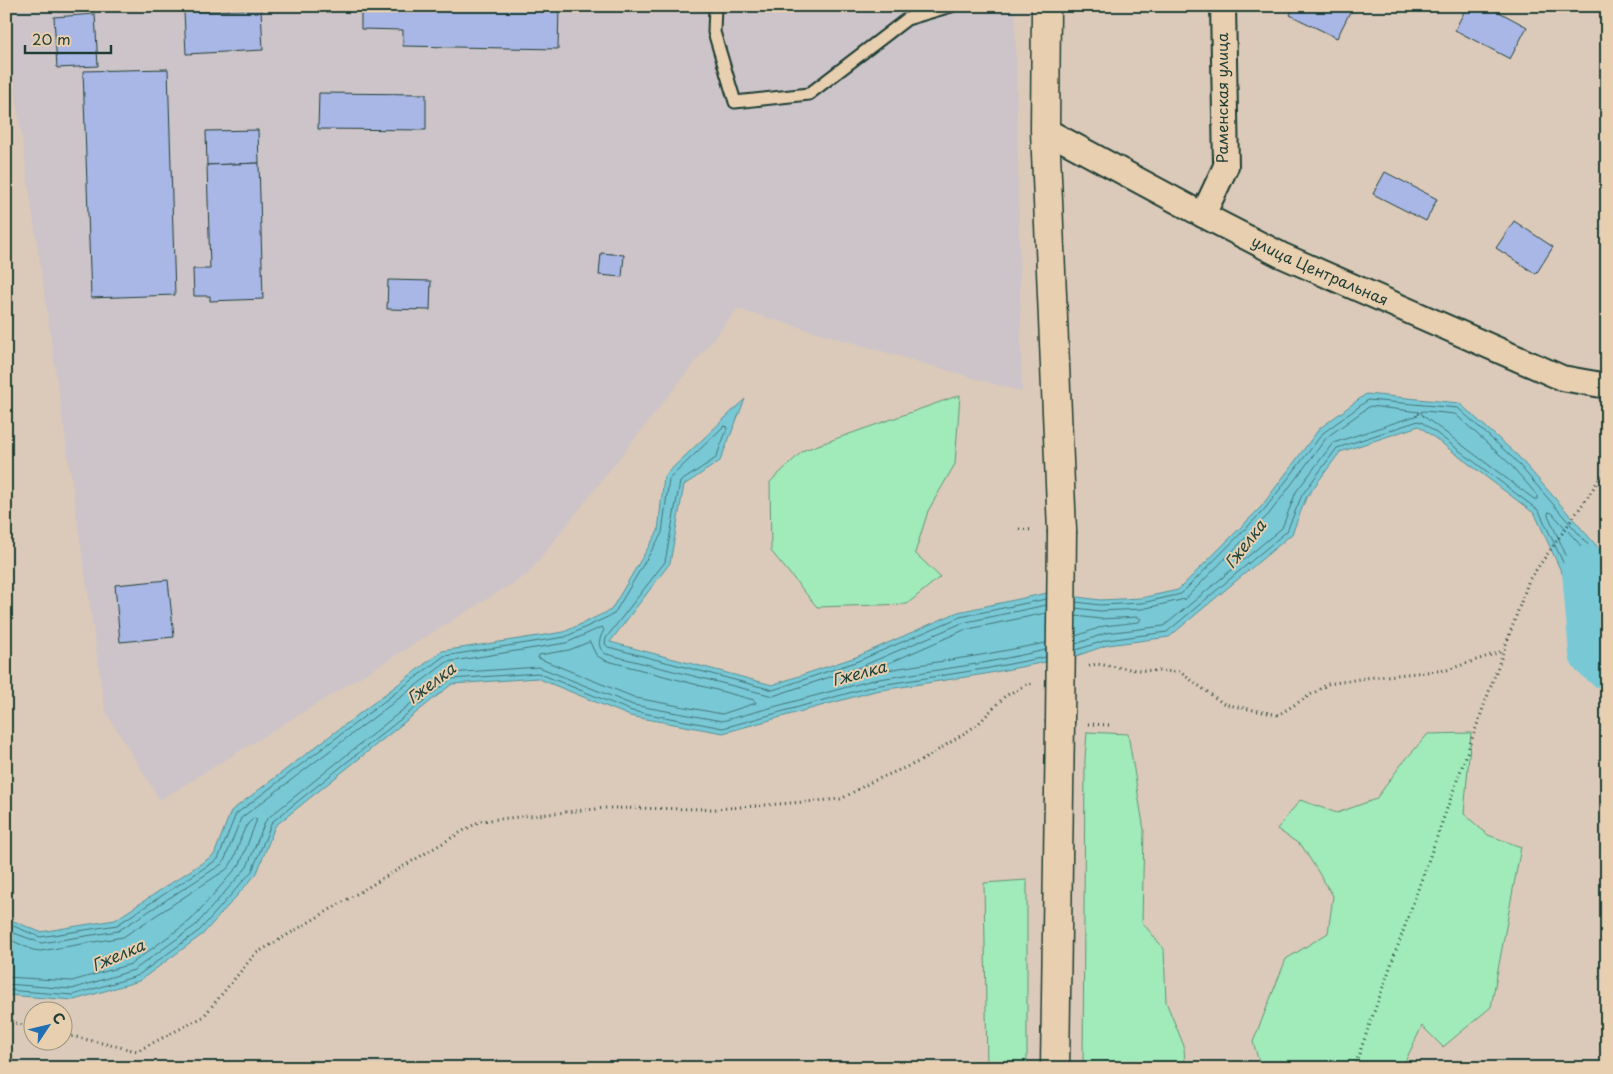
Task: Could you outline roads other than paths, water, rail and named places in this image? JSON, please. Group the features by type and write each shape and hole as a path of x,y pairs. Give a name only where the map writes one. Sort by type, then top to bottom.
{"main road":[{"path":"1046,6 1045,130 1062,531 1055,1068"}],"street":[{"name":"Раменская улица","path":"1203,215 1226,166 1223,6"},
{"name":"улица Центральная","path":"1045,130 1281,255 1562,378 1607,386"}],"lane":[{"path":"715,6 714,32 735,102 809,94 907,19 951,6"}],"water":[{"path":"1366,394 1459,403 1517,455 1602,552 1595,631 1607,641 1607,672 1535,514 1419,426 1340,452 1306,498 1292,534 1169,637 1108,645 1076,656 985,674 875,691 723,733 630,716 537,678 452,684 275,826 257,873 203,934 139,981 74,1000 6,995 6,918 40,932 115,920 214,855 231,811 442,651 564,632 611,610 658,531 664,476 745,399 720,461 684,485 670,563 610,642 772,685 856,657 958,612 1047,593 1100,600 1141,598 1178,590 1261,507 1319,429"}],"waterway":[{"name":"Гжелка","path":"1588,571 1595,653 1607,663"}]}
